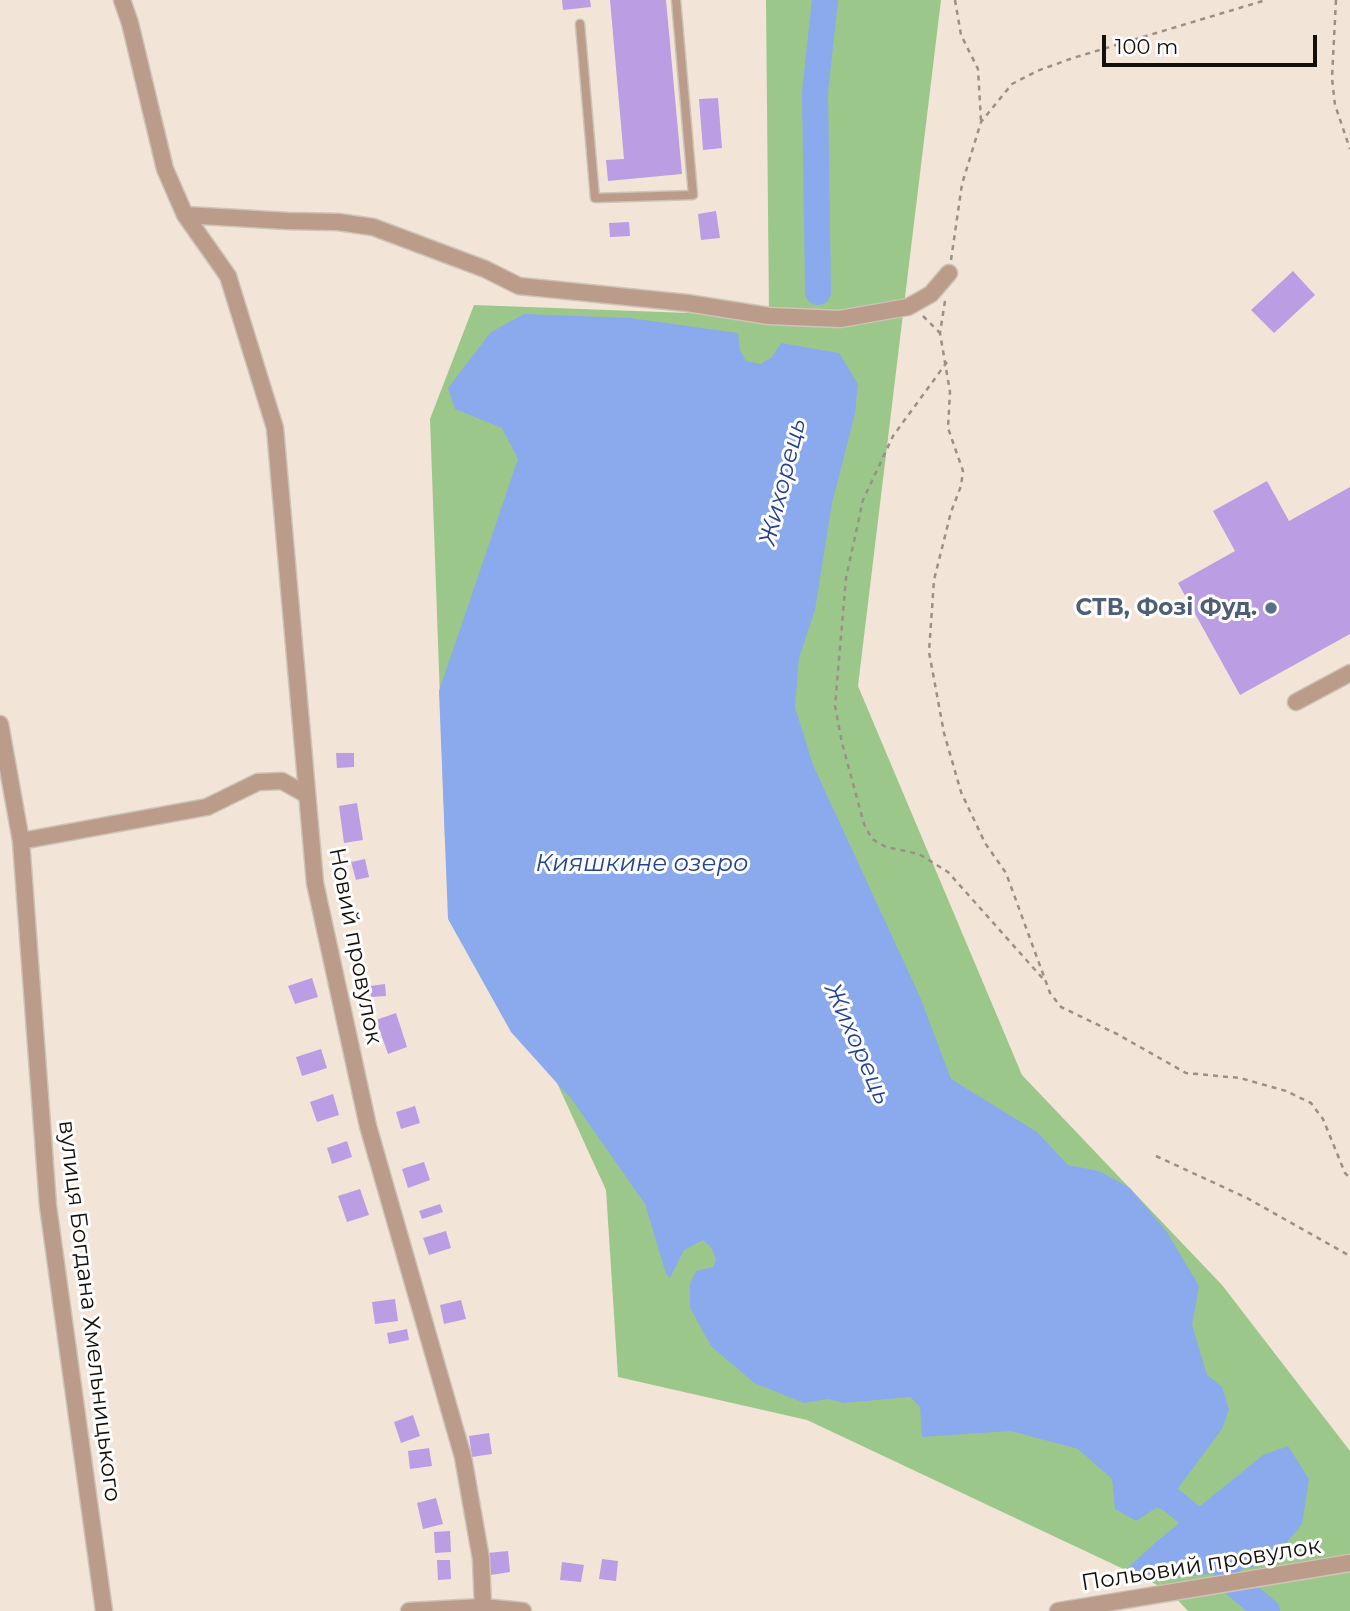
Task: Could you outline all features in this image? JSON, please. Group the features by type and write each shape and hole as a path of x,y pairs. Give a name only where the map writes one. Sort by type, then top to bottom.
{"street":[{"name":"Новий провулок","path":"122,0 165,169 185,215 229,276 275,428 315,883 369,1126 463,1457 481,1559 483,1607"},
{"path":"185,215 338,222 373,227 485,269 519,286 687,303 769,316 840,318 908,307 931,294 950,273"},
{"path":"1296,702 1350,673"},
{"name":"вулиця Богдана Хмельницького","path":"0,724 21,841 48,1206 104,1611"},
{"path":"21,841 207,807 258,782 282,780 307,795"},
{"name":"Польовий провулок","path":"1058,1611 1350,1563"},
{"path":"409,1611 483,1607 523,1611"}],"lane":[{"path":"580,24 596,198 693,195 676,0"}],"path":[{"path":"950,273 962,184 981,121 978,68 961,34 955,0"},
{"path":"981,121 1012,84 1037,71 1266,0"},
{"path":"1336,0 1332,78 1335,105 1350,149"},
{"path":"946,297 940,333 950,392 948,428 963,471 934,580 929,652 944,733 961,792 985,843 1006,873 1050,993 1061,1007 1117,1034 1186,1073 1240,1078 1286,1091 1311,1103 1323,1119 1345,1173 1350,1178"},
{"path":"908,307 925,318 940,333"},
{"path":"947,362 893,436 863,500 846,578 835,706 861,813 872,839 887,848 919,854 948,872 1046,982"},
{"path":"1156,1156 1247,1198 1350,1256"}],"green space":[{"name":"Кияшкине озеро","path":"766,0 941,0 858,686 1022,1075 1222,1285 1350,1451 1350,1611 1188,1611 1168,1590 807,1420 618,1377 606,1190 445,838 430,419 474,305 769,316"}],"water":[{"name":"Кияшкине озеро","path":"524,314 630,318 738,333 740,350 746,361 761,364 772,357 781,343 839,353 858,384 855,414 832,503 815,610 799,658 795,707 813,765 920,997 951,1079 1037,1132 1068,1165 1099,1171 1130,1188 1167,1232 1199,1286 1192,1325 1207,1375 1222,1387 1229,1409 1222,1429 1170,1499 1136,1521 1115,1509 1112,1479 1078,1449 1011,1431 922,1437 920,1407 910,1397 844,1403 828,1399 804,1403 754,1383 711,1346 690,1308 690,1284 696,1271 713,1267 716,1259 711,1247 703,1240 684,1250 670,1278 666,1274 645,1204 573,1101 511,1032 448,919 439,691 518,459 502,428 455,409 448,388 491,332"},
{"path":"1288,1446 1309,1479 1302,1524 1269,1564 1142,1582 1116,1579 1156,1542 1263,1455"}],"building":[{"path":"562,0 590,0 591,7 563,10"},
{"path":"610,0 666,0 682,174 608,181 606,160 624,159"},
{"path":"718,98 722,148 703,150 699,99"},
{"path":"716,211 720,238 701,240 698,214"},
{"path":"629,222 630,236 610,237 609,223"},
{"path":"1293,271 1315,295 1274,333 1251,310"},
{"name":"СТВ, Фозі Фуд.","path":"1267,481 1289,521 1350,487 1350,634 1240,695 1178,583 1235,551 1213,511"},
{"path":"336,753 354,753 354,767 337,768"},
{"path":"357,803 363,840 344,843 339,806"},
{"path":"365,859 369,877 356,880 351,862"},
{"path":"312,978 318,997 295,1004 288,986"},
{"path":"385,984 386,996 371,997 370,986"},
{"path":"396,1013 407,1047 388,1054 376,1020"},
{"path":"321,1049 327,1068 302,1076 296,1057"},
{"path":"333,1094 339,1115 317,1122 310,1102"},
{"path":"415,1106 420,1123 401,1129 396,1112"},
{"path":"347,1141 352,1157 332,1164 327,1148"},
{"path":"424,1162 430,1180 408,1188 402,1169"},
{"path":"360,1189 369,1215 347,1222 338,1196"},
{"path":"440,1204 443,1212 422,1219 419,1211"},
{"path":"446,1231 451,1248 429,1255 423,1238"},
{"path":"395,1299 398,1321 375,1324 372,1302"},
{"path":"461,1300 466,1319 444,1324 440,1305"},
{"path":"407,1329 409,1340 389,1344 387,1333"},
{"path":"413,1415 420,1436 401,1443 394,1422"},
{"path":"489,1433 492,1454 472,1457 469,1436"},
{"path":"429,1448 432,1466 410,1469 408,1451"},
{"path":"436,1498 443,1524 423,1529 417,1503"},
{"path":"450,1531 451,1552 435,1553 434,1532"},
{"path":"508,1551 510,1572 491,1575 488,1553"},
{"path":"602,1559 618,1561 616,1581 599,1579"},
{"path":"437,1560 450,1560 451,1579 438,1580"},
{"path":"562,1562 584,1565 581,1582 560,1580"}],"waterway":[{"name":"Жихорець","path":"818,292 815,92 825,0"},
{"name":"Жихорець","path":"1147,1476 1151,1490 1170,1499 1202,1525 1232,1582 1267,1611"}],"place":[{"name":"СТВ, Фозі Фуд.","path":"1271,608"}]}
